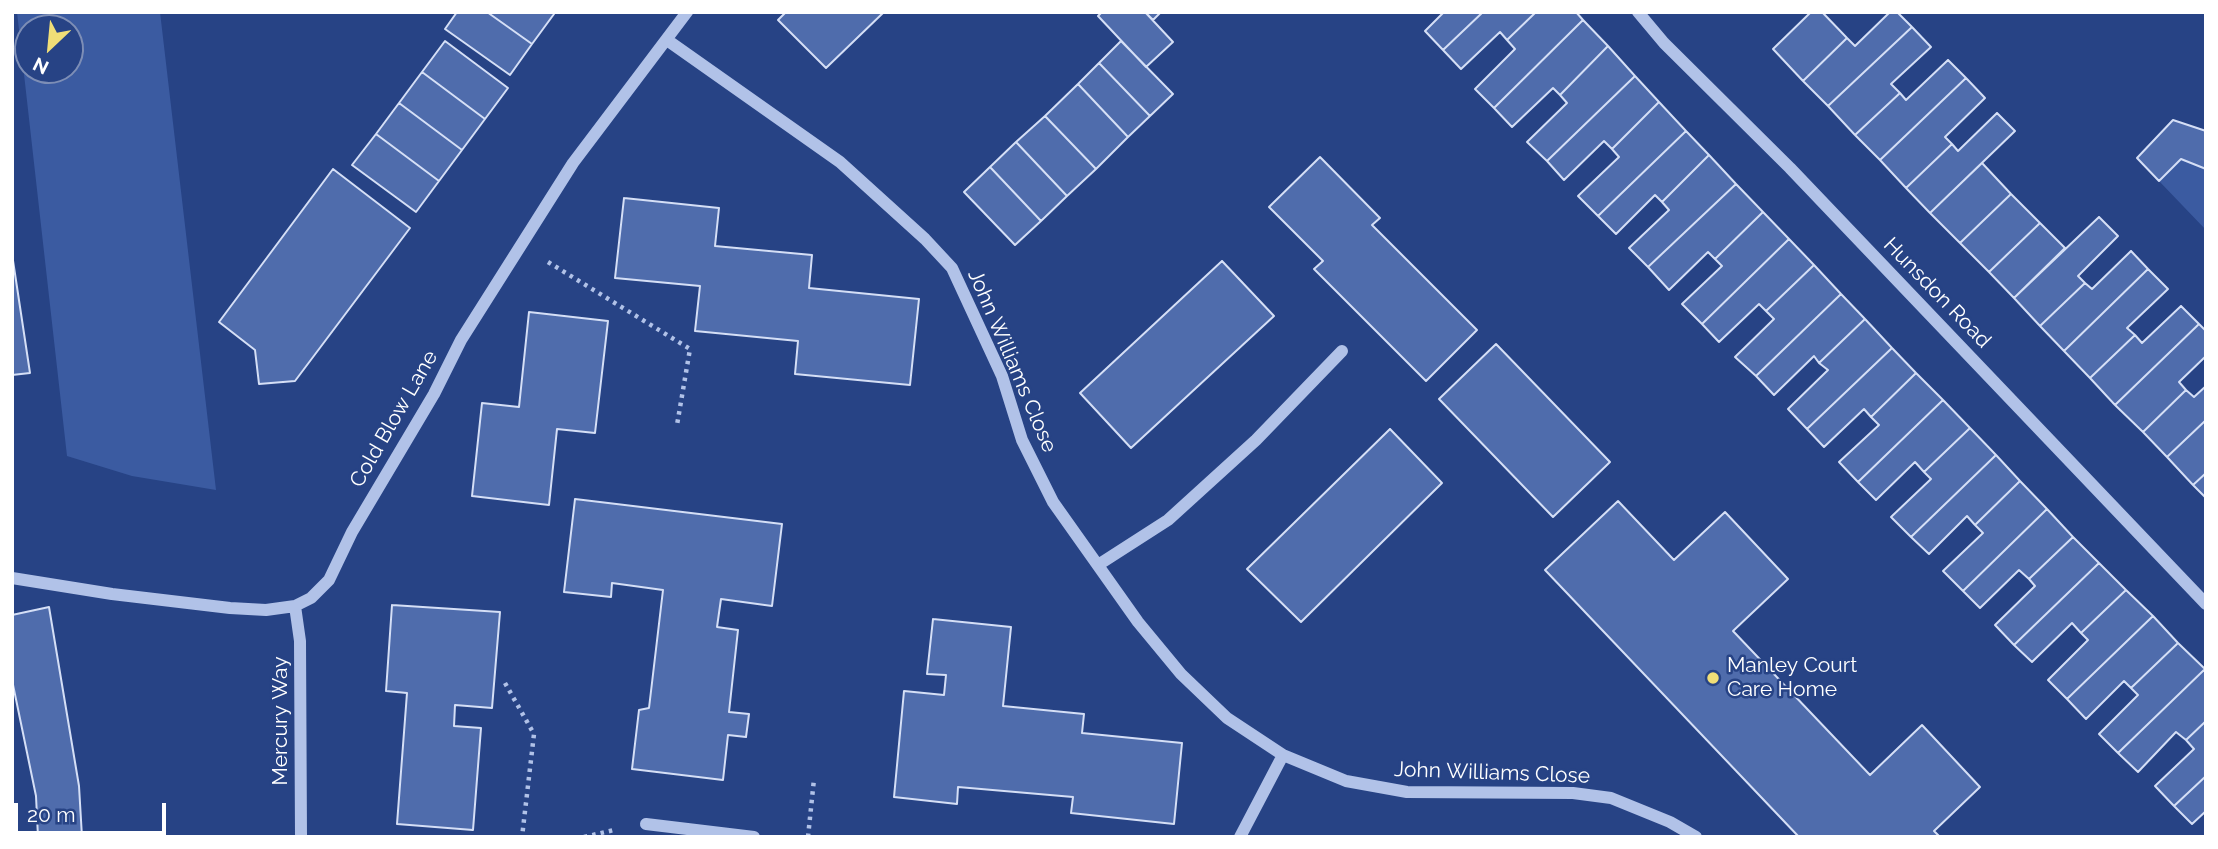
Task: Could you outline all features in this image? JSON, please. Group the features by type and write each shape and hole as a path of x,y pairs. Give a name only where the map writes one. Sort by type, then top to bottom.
{"street":[{"name":"Cold Blow Lane","path":"12,578 112,594 230,608 265,610 295,606 311,598 329,580 352,532 434,394 461,340 573,163 687,12"},
{"name":"Hunsdon Road","path":"1638,12 1664,43 1790,167 2206,604"},
{"name":"John Williams Close","path":"667,40 840,162 916,230 952,268 1002,376 1022,440 1053,502 1138,622 1181,674 1227,718 1283,755 1346,781 1407,792 1573,793 1611,798 1670,822 1696,837"},
{"path":"1098,565 1168,520 1256,440 1342,351"},
{"name":"Mercury Way","path":"295,606 300,641 301,837"},
{"path":"1240,837 1283,755"},
{"path":"646,824 754,837"}],"path":[{"path":"521,245 690,349 677,425"},
{"path":"505,683 534,734 522,837"},
{"path":"808,837 814,779"}],"shaded area":[{"path":"17,12 160,12 216,490 132,476 67,456 25,84 84,84 84,14"},
{"path":"2181,159 2206,169 2206,230 2159,181"}],"building":[{"path":"457,12 487,12 532,44 510,75 445,29"},
{"path":"487,12 552,12 554,14 532,44"},
{"path":"786,12 884,12 826,68 778,20"},
{"path":"1102,12 1145,12 1173,42 1146,67 1098,16"},
{"path":"1145,12 1161,12 1153,20"},
{"path":"1444,12 1483,12 1443,50 1425,31"},
{"path":"1483,12 1536,12 1507,40 1500,32 1461,69 1443,50"},
{"path":"1536,12 1576,12 1583,20 1494,108 1475,89 1515,49 1507,40"},
{"path":"1811,12 1822,12 1847,38 1803,81 1773,49"},
{"path":"1890,12 1897,12 1912,27 1828,106 1803,81 1847,38 1855,46"},
{"path":"1583,20 1608,46 1560,95 1553,88 1512,127 1494,108"},
{"path":"1912,27 1931,47 1891,84 1900,93 1855,135 1828,106"},
{"path":"445,41 508,88 485,119 422,72"},
{"path":"1121,41 1173,94 1150,116 1099,63"},
{"path":"1608,46 1635,76 1547,161 1527,142 1567,103 1560,95"},
{"path":"1948,60 1966,78 1880,160 1855,135 1900,93 1906,100"},
{"path":"1099,63 1150,116 1128,137 1078,84"},
{"path":"422,72 485,119 462,150 399,103"},
{"path":"1635,76 1659,102 1612,149 1604,141 1564,180 1547,161"},
{"path":"1966,78 1985,98 1945,137 1952,144 1906,188 1880,160"},
{"path":"1078,84 1128,137 1096,169 1045,116"},
{"path":"1659,102 1686,131 1598,216 1578,196 1619,157 1612,149"},
{"path":"399,103 462,150 439,181 376,134"},
{"path":"1997,113 2015,131 1930,213 1906,188 1952,144 1958,151"},
{"path":"1045,116 1096,169 1067,196 1016,142"},
{"path":"2173,120 2206,131 2206,169 2181,159 2159,181 2137,158"},
{"path":"1686,131 1709,155 1662,202 1655,195 1616,234 1598,216"},
{"path":"376,134 439,181 416,212 352,165"},
{"path":"1016,142 1067,196 1041,221 990,167"},
{"path":"1709,155 1736,184 1648,267 1629,248 1669,210 1662,202"},
{"path":"1320,157 1380,218 1372,225 1477,330 1426,381 1314,269 1323,261 1269,207"},
{"path":"1982,163 2011,194 1960,243 1930,213"},
{"path":"990,167 1041,221 1015,245 964,192"},
{"path":"333,169 410,228 295,381 259,384 255,350 219,322"},
{"path":"1736,184 1763,212 1715,259 1708,252 1669,290 1648,267"},
{"path":"2011,194 2040,223 1989,272 1960,243"},
{"path":"624,198 719,208 715,246 812,255 809,288 919,299 910,385 795,374 798,341 695,331 700,286 615,278"},
{"path":"1763,212 1789,239 1702,324 1682,304 1722,266 1715,259"},
{"path":"2099,217 2118,236 2078,276 2085,283 2040,326 2014,298"},
{"path":"2040,223 2065,248 2014,298 1989,272"},
{"path":"1789,239 1814,265 1766,311 1759,304 1719,342 1702,324"},
{"path":"2131,251 2148,269 2064,351 2040,326 2085,283 2092,289"},
{"path":"12,254 30,373 12,375"},
{"path":"1222,261 1274,316 1131,448 1080,393"},
{"path":"1814,265 1841,294 1756,376 1735,357 1774,319 1766,311"},
{"path":"2148,269 2168,289 2127,328 2135,335 2090,378 2064,351"},
{"path":"1841,294 1865,319 1819,363 1814,356 1774,395 1756,376"},
{"path":"2181,306 2199,324 2115,405 2090,378 2135,335 2142,343"},
{"path":"529,312 608,321 595,433 557,429 549,505 472,496 482,403 519,407"},
{"path":"1865,319 1892,348 1807,429 1788,409 1828,370 1819,363"},
{"path":"2199,324 2206,331 2206,356 2179,382 2186,390 2143,432 2115,405"},
{"path":"1496,344 1610,462 1553,517 1439,399"},
{"path":"1892,348 1916,373 1871,417 1864,409 1824,447 1807,429"},
{"path":"1916,373 1943,400 1858,482 1839,462 1879,425 1871,417"},
{"path":"2206,386 2206,420 2167,457 2143,432 2186,390 2194,397"},
{"path":"1943,400 1970,428 1924,472 1915,462 1876,500 1858,482"},
{"path":"2206,420 2206,473 2193,485 2167,457"},
{"path":"1970,428 1996,455 1911,537 1891,517 1931,479 1924,472"},
{"path":"1390,429 1442,483 1301,622 1247,569"},
{"path":"1996,455 2020,481 1975,525 1967,516 1929,554 1911,537"},
{"path":"2206,473 2206,498 2193,485"},
{"path":"2020,481 2047,509 1963,591 1943,571 1983,533 1975,525"},
{"path":"575,499 782,524 772,606 721,599 717,627 738,630 729,712 749,714 746,737 728,735 723,780 632,769 639,710 649,708 663,590 612,583 611,597 564,592"},
{"name":"Manley Court Care Home","path":"1618,501 1674,560 1725,512 1788,579 1733,631 1870,775 1922,725 1980,787 1934,831 1940,837 1799,837 1545,570"},
{"path":"2047,509 2073,537 2029,579 2019,570 1980,608 1963,591"},
{"path":"2073,537 2099,563 2014,645 1995,625 2035,586 2029,579"},
{"path":"2099,563 2126,590 2081,633 2072,623 2032,662 2014,645"},
{"path":"2126,590 2153,616 2067,699 2048,680 2088,640 2081,633"},
{"path":"392,605 500,612 492,708 455,705 454,726 481,728 473,830 397,824 407,693 386,691"},
{"path":"49,607 79,786 82,837 38,837 36,796 12,680 12,615"},
{"path":"2153,616 2178,643 2131,688 2124,681 2086,719 2067,699"},
{"path":"933,619 1011,627 1003,706 1084,714 1082,733 1182,743 1174,824 1071,813 1073,797 958,787 957,804 894,797 904,691 944,695 946,675 927,674"},
{"path":"2178,643 2205,669 2118,753 2099,734 2138,695 2131,688"},
{"path":"2205,669 2206,721 2186,740 2176,732 2138,772 2118,753"},
{"path":"2206,721 2206,776 2174,806 2155,786 2194,749 2186,740"},
{"path":"2206,776 2206,811 2192,824 2174,806"}],"place":[{"name":"Manley Court Care Home","path":"1713,678"}]}
